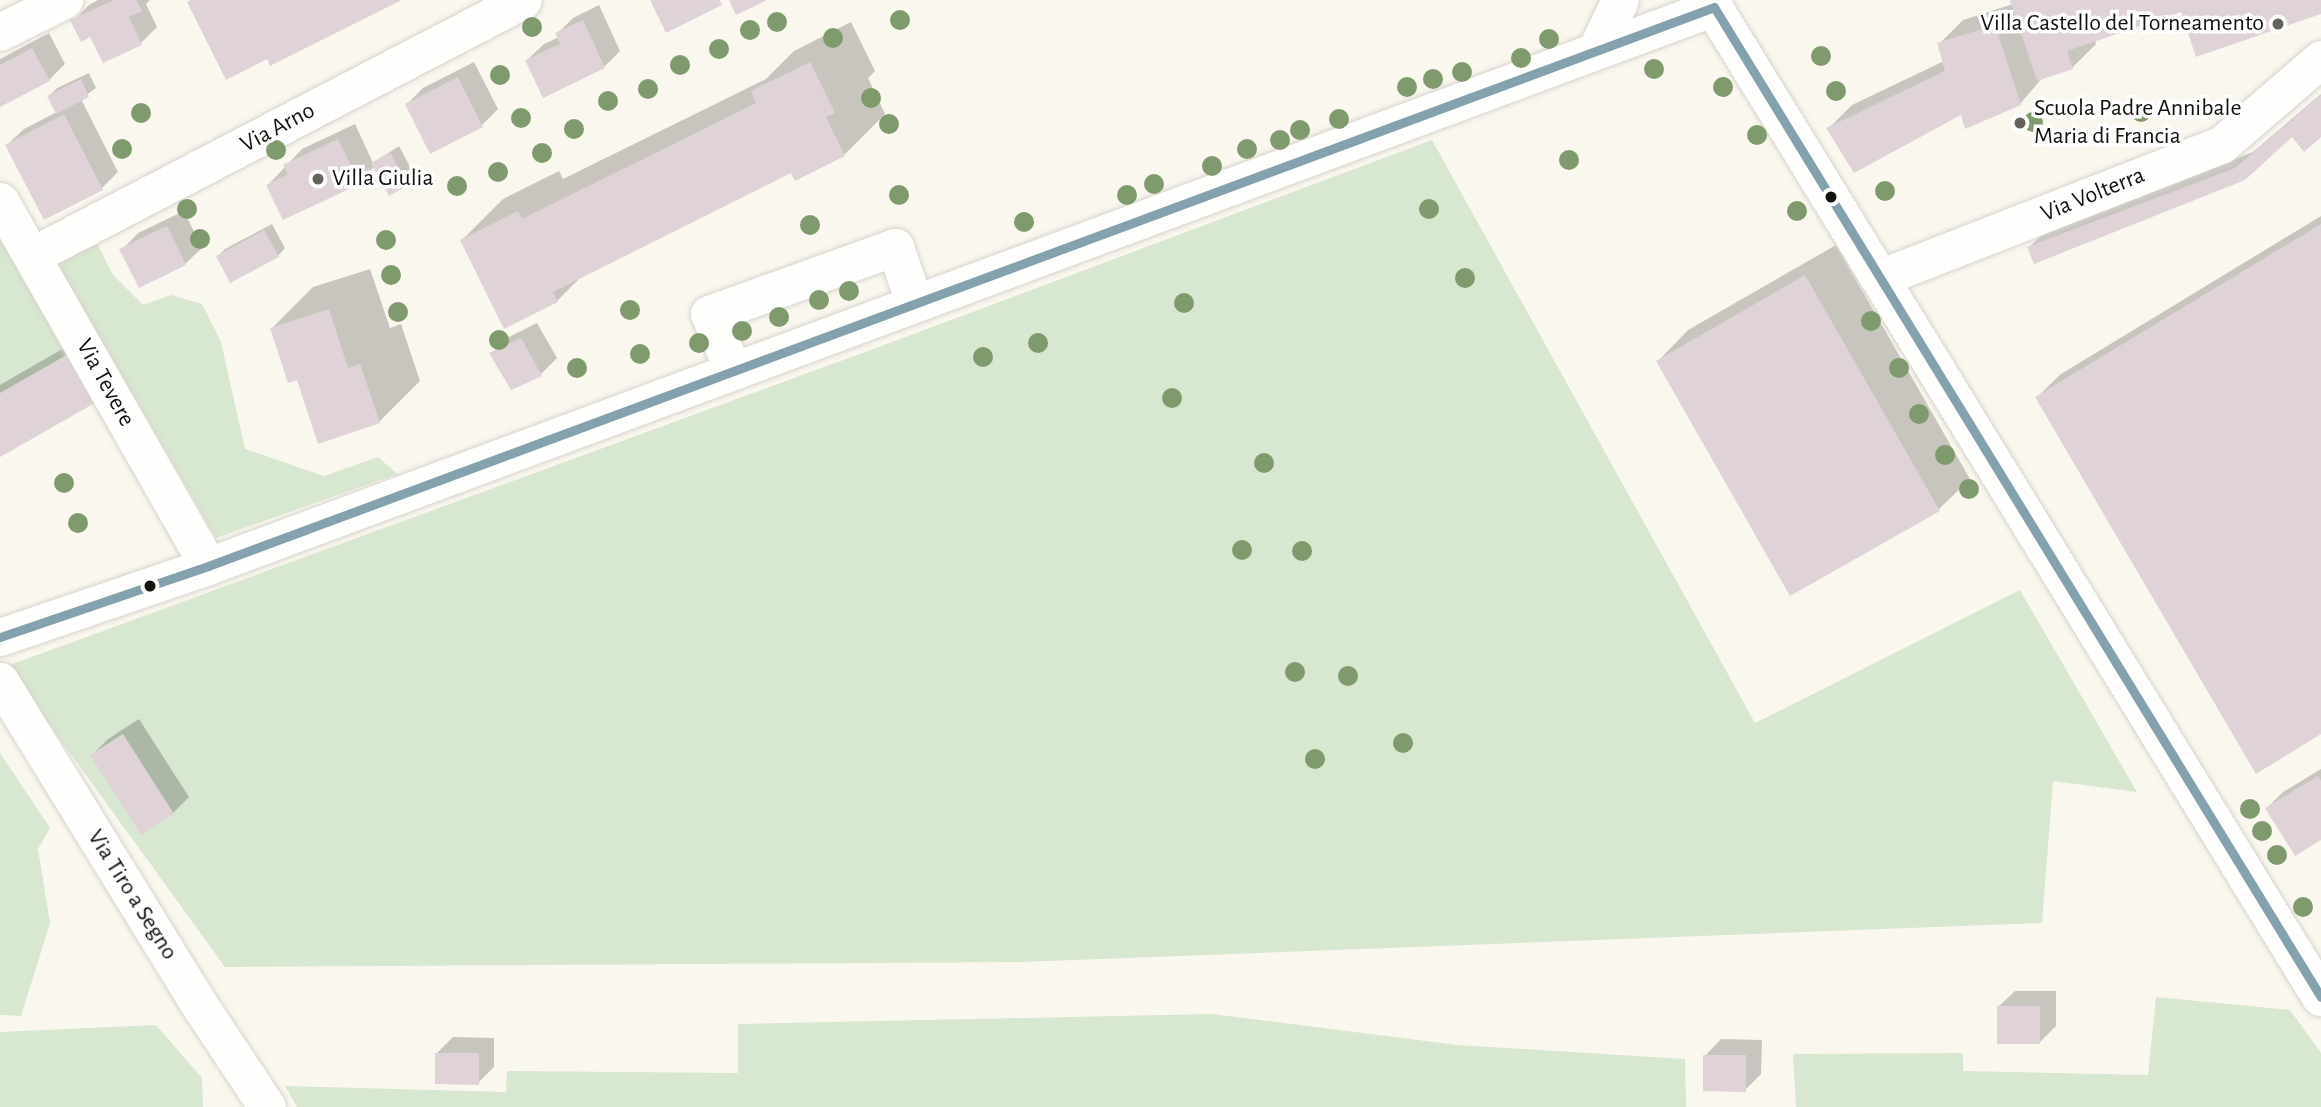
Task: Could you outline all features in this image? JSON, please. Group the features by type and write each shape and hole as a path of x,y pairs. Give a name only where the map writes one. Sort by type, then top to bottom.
{"main road":[{"path":"1711,4 1882,277 2321,997"}],"street":[{"path":"0,32 64,0"},
{"name":"Via Arno","path":"33,255 523,0"},
{"path":"1596,50 1620,0"},
{"path":"0,637 208,566 1596,50 1711,4"},
{"name":"Via Volterra","path":"1882,277 2221,145 2321,59"},
{"name":"Via Tevere","path":"0,201 208,566"},
{"path":"733,370 709,314 895,247 914,302"},
{"name":"Via Tiro a Segno","path":"0,681 200,1006 267,1107"}],"green space":[{"path":"1432,140 1755,723 2020,590 2137,792 2053,781 2042,923 1021,962 225,967 7,666 876,348"},
{"path":"0,230 98,401 0,457"},
{"path":"96,241 113,275 143,305 171,295 202,304 221,342 245,449 324,476 378,457 397,474 216,538 57,264"},
{"path":"0,753 50,828 38,849 50,923 21,1016 0,1015"},
{"path":"2156,997 2290,1010 2321,1053 2321,1107 1796,1107 1793,1054 1963,1053 1963,1071 2148,1075"},
{"path":"1212,1014 1457,1045 1685,1059 1686,1107 297,1107 285,1086 506,1092 507,1071 738,1073 738,1024"},
{"path":"156,1025 202,1078 203,1107 0,1107 0,1032"}],"building":[{"path":"114,0 136,0 142,11 129,17 142,45 103,63 90,37 81,42 70,20"},
{"path":"402,0 270,66 267,59 226,80 187,2"},
{"path":"650,0 720,0 722,5 666,33"},
{"path":"729,0 767,0 736,15"},
{"path":"2010,0 2321,0 2321,14 2196,57 2181,12 2067,51 2073,69 2037,81"},
{"path":"583,20 605,68 543,98 525,60 560,44 555,33"},
{"path":"1995,25 2021,105 1965,129 1961,115 1854,173 1826,128 1945,71 1937,43"},
{"path":"32,48 50,81 0,107 0,65"},
{"path":"810,62 835,113 826,117 845,156 795,181 791,173 553,292 558,302 504,329 460,240 518,211 522,219 756,103 751,91"},
{"path":"458,77 483,127 430,154 405,104"},
{"path":"81,79 89,97 56,114 47,96"},
{"path":"2321,95 2321,137 2304,152 2292,137 2245,180 2034,264 2027,247 2235,168"},
{"path":"64,114 103,190 44,220 5,145"},
{"name":"Villa Giulia","path":"338,139 360,184 283,220 266,185 288,174 283,165"},
{"path":"390,152 408,185 389,196 371,163"},
{"path":"2321,224 2321,734 2256,774 2035,397"},
{"path":"167,226 186,265 139,288 119,249"},
{"path":"264,230 279,257 230,283 216,256"},
{"path":"1805,275 1940,511 1790,596 1656,361"},
{"path":"329,309 348,368 360,364 380,423 318,444 297,380 288,383 270,328"},
{"path":"521,338 542,376 511,390 489,353"},
{"path":"70,353 98,401 0,457 0,393"},
{"path":"123,734 174,814 141,835 90,755"},
{"path":"2318,776 2321,781 2321,840 2295,856 2265,808"},
{"path":"1997,1006 2040,1006 2040,1044 1997,1044"},
{"path":"435,1053 479,1053 479,1085 435,1084"},
{"path":"1703,1055 1746,1055 1746,1092 1703,1091"}],"transit line":[{"path":"1714,7 2321,997"},
{"path":"0,637 208,566 1714,7"}],"place":[{"name":"Villa Castello del Torneamento","path":"2278,24"},
{"name":"Scuola Padre Annibale Maria di Francia","path":"2020,123"},
{"name":"Villa Giulia","path":"318,179"}]}
